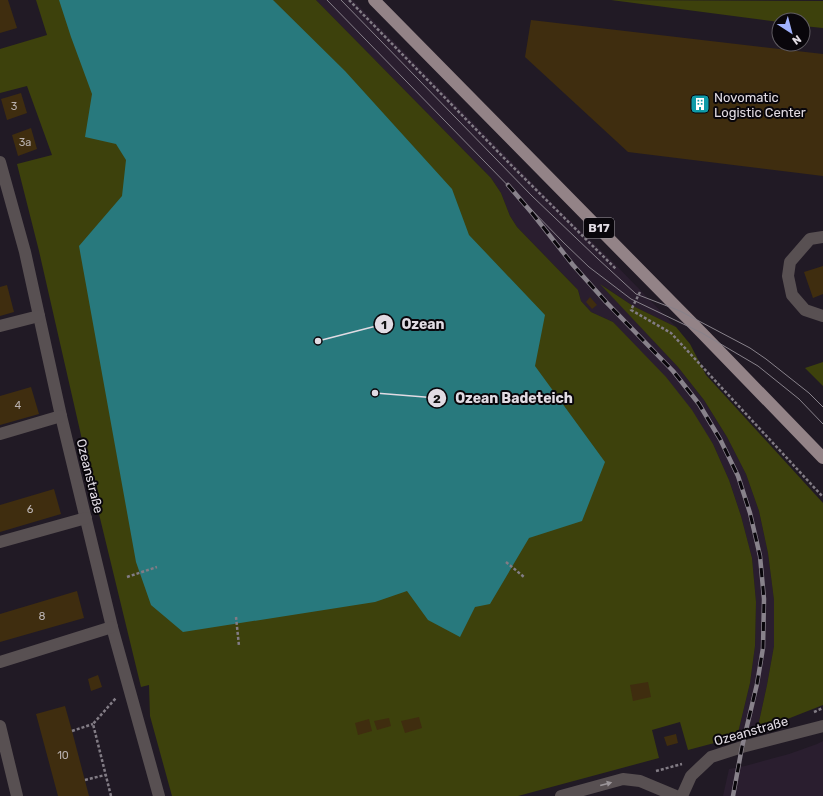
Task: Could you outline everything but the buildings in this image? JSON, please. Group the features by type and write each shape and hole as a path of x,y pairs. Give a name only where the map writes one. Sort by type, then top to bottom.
{"main road":[{"name":"B17","path":"374,0 686,316 823,458"}],"street":[{"name":"Ozeanstraße","path":"0,162 25,252 61,416 112,627 159,796"},
{"path":"823,237 810,239 790,262 788,276 792,295 805,310 823,316"},
{"path":"0,326 39,316"},
{"path":"0,434 61,416"},
{"path":"0,542 86,518"},
{"path":"0,662 112,627"},
{"path":"0,726 17,796"},
{"name":"Ozeanstraße","path":"682,796 691,776 711,757 742,747 823,726"},
{"path":"561,796 623,779 640,782 676,796"}],"path":[{"path":"348,0 619,272"},
{"path":"635,287 640,292 631,310 671,334 823,497"},
{"path":"506,562 524,577"},
{"path":"128,577 157,567"},
{"path":"236,618 239,646"},
{"path":"72,730 92,724 119,695"},
{"path":"92,724 111,796"},
{"path":"653,772 682,764"},
{"path":"85,780 105,775"}],"shaded area":[{"path":"316,0 353,0 676,327 633,306 602,285 678,367 704,400 727,437 746,474 759,511 768,553 774,600 774,646 757,731 737,737 750,683 755,646 756,602 752,558 741,516 729,480 713,444 613,322 591,312 581,301 578,290 517,227 510,216 501,193 491,178"},
{"path":"823,741 823,796 723,796 729,769 789,754"}],"green space":[{"path":"36,0 316,0 491,178 501,193 510,216 517,227 578,290 581,301 591,312 613,322 666,377 692,410 713,444 729,480 741,516 752,558 756,602 755,646 750,683 737,737 688,750 680,722 652,730 659,758 518,796 172,796 150,716 149,685 141,687 99,514 39,251 17,164 52,155 27,86 0,93 0,49 47,35"},
{"path":"611,0 823,1 823,28 811,27 811,12 771,12 771,21"},
{"path":"600,284 633,306 676,327 690,344 706,375 823,503 823,705 757,731 774,646 774,600 768,553 759,511 746,474 727,437 704,400 678,367"},
{"path":"823,362 823,386 805,368"}],"water":[{"path":"59,0 273,0 345,71 452,189 469,235 545,315 535,366 605,462 582,521 529,538 490,604 475,607 460,637 428,620 407,591 375,602 183,632 151,605 136,562 79,246 122,196 126,160 116,144 85,137 92,94"}],"tram line":[{"path":"327,0 589,267 631,299 702,333 758,366 799,399 823,424"},
{"path":"341,0 532,196 636,294 680,311 750,348 809,393 823,407"}],"railway":[{"path":"508,185 573,265 606,302 673,371 699,404 720,439 738,476 750,513 760,556 764,599 763,648 757,684 742,747 733,796"}],"place":[{"name":"Novomatic Logistic Center","path":"700,104"},
{"name":"Ozean","path":"318,341"},
{"name":"Ozean Badeteich","path":"375,393"}]}
